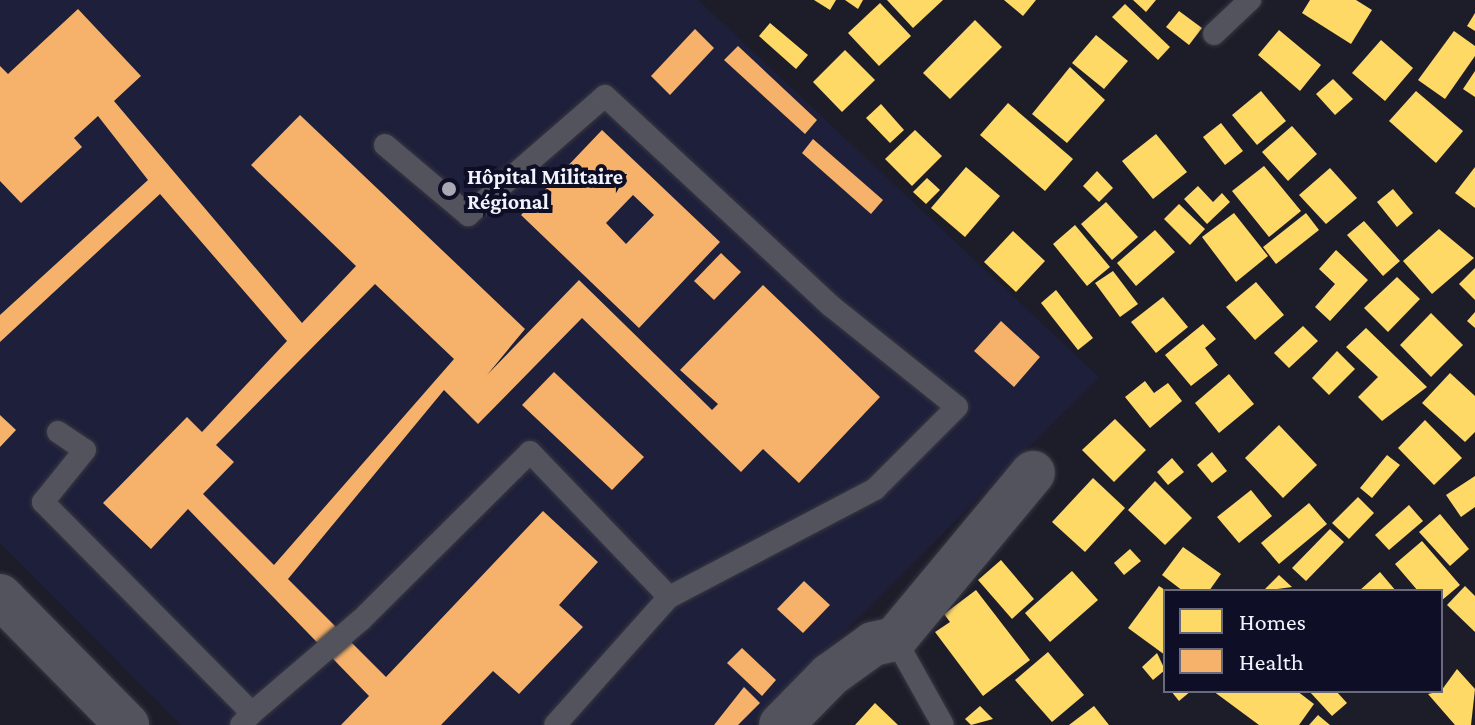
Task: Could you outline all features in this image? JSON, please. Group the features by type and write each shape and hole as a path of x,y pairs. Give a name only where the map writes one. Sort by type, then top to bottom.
{"street":[{"path":"781,725 830,675 873,644 895,639 1033,473"},
{"path":"0,596 127,725"}],"lane":[{"path":"1214,34 1250,0"},
{"path":"385,145 468,215 605,96 831,306 957,407 875,489 669,597 555,725"},
{"path":"58,432 85,450 43,502 246,719 361,620 530,452 669,597"},
{"path":"895,639 943,725"}],"shaded area":[{"name":"Hôpital Militaire Régional","path":"0,0 698,0 1099,377 752,725 181,725 0,543"}],"building: Homes":[{"path":"814,0 836,0 830,10"},
{"path":"845,0 863,0 858,9"},
{"path":"887,0 943,0 913,28"},
{"path":"1004,0 1036,0 1023,16"},
{"path":"1133,0 1156,0 1146,12"},
{"path":"1310,0 1356,0 1372,10 1351,44 1302,13"},
{"path":"880,3 911,36 879,66 848,33"},
{"path":"1125,4 1170,47 1158,60 1112,17"},
{"path":"1179,11 1202,28 1189,45 1166,27"},
{"path":"1475,13 1475,31 1467,26"},
{"path":"975,20 1002,47 950,99 923,73"},
{"path":"770,23 808,55 796,69 759,36"},
{"path":"1279,30 1321,65 1300,91 1258,55"},
{"path":"1454,31 1475,46 1475,56 1445,99 1418,80"},
{"path":"1096,35 1128,61 1104,89 1072,63"},
{"path":"1381,40 1413,68 1385,101 1352,73"},
{"path":"845,50 875,80 842,112 813,82"},
{"path":"1070,67 1105,100 1067,143 1032,114"},
{"path":"1475,71 1475,97 1463,89"},
{"path":"1333,79 1353,99 1335,115 1316,94"},
{"path":"1261,91 1286,121 1257,145 1232,115"},
{"path":"1416,91 1463,131 1436,163 1389,121"},
{"path":"1008,103 1073,159 1045,191 980,135"},
{"path":"881,104 904,130 890,143 866,118"},
{"path":"1221,123 1243,151 1225,165 1203,137"},
{"path":"1292,126 1317,154 1288,181 1262,152"},
{"path":"915,130 942,156 912,186 885,159"},
{"path":"1156,134 1187,172 1153,199 1122,161"},
{"path":"1264,166 1301,211 1269,237 1232,191"},
{"path":"966,167 1000,196 965,237 931,208"},
{"path":"1475,167 1475,208 1455,193"},
{"path":"1330,168 1357,198 1326,224 1299,195"},
{"path":"1097,171 1113,188 1099,202 1083,186"},
{"path":"927,178 940,190 926,204 913,192"},
{"path":"1198,186 1213,202 1222,193 1230,202 1207,224 1184,199"},
{"path":"1393,189 1413,213 1397,227 1377,202"},
{"path":"1106,202 1138,237 1112,260 1081,224"},
{"path":"1179,204 1205,229 1190,245 1164,219"},
{"path":"1234,213 1268,256 1236,282 1202,237"},
{"path":"1306,213 1319,230 1276,264 1263,247"},
{"path":"1364,221 1400,261 1383,276 1347,235"},
{"path":"1075,225 1110,267 1087,286 1053,244"},
{"path":"1439,229 1474,258 1432,294 1403,261"},
{"path":"1155,230 1175,252 1136,286 1117,263"},
{"path":"1013,231 1045,261 1016,292 984,262"},
{"path":"1336,250 1368,280 1330,321 1315,307 1335,284 1319,269"},
{"path":"1475,268 1475,300 1459,284"},
{"path":"1113,271 1138,304 1120,317 1095,283"},
{"path":"1397,277 1420,299 1388,332 1364,308"},
{"path":"1256,282 1284,315 1255,340 1226,307"},
{"path":"1056,290 1093,338 1078,350 1041,303"},
{"path":"1163,297 1188,327 1156,353 1131,322"},
{"path":"1475,312 1475,328 1467,321"},
{"path":"1431,313 1463,345 1431,377 1400,345"},
{"path":"1203,324 1216,339 1205,348 1218,365 1191,386 1165,355"},
{"path":"1303,326 1318,341 1289,368 1274,353"},
{"path":"1366,328 1427,387 1382,421 1358,397 1378,377 1346,347"},
{"path":"1337,351 1355,369 1329,395 1312,378"},
{"path":"1450,373 1475,396 1475,432 1465,442 1422,403"},
{"path":"1229,374 1254,404 1219,433 1195,403"},
{"path":"1145,381 1154,393 1168,383 1182,401 1150,428 1125,397"},
{"path":"1115,419 1146,450 1114,482 1082,450"},
{"path":"1425,420 1462,458 1434,485 1398,448"},
{"path":"1279,425 1317,465 1283,498 1245,458"},
{"path":"1212,452 1227,471 1212,483 1197,465"},
{"path":"1387,455 1400,465 1372,498 1360,488"},
{"path":"1172,458 1184,472 1168,485 1157,472"},
{"path":"1475,476 1475,507 1461,517 1446,495"},
{"path":"1093,478 1125,508 1085,552 1052,522"},
{"path":"1155,481 1192,518 1165,545 1128,510"},
{"path":"1251,490 1272,516 1239,543 1217,517"},
{"path":"1358,497 1374,513 1349,539 1332,523"},
{"path":"1309,503 1327,524 1279,564 1261,543"},
{"path":"1409,505 1423,521 1389,550 1375,535"},
{"path":"1440,514 1469,549 1450,566 1419,532"},
{"path":"1330,529 1344,542 1306,581 1292,568"},
{"path":"1422,541 1460,585 1443,599 1443,589 1416,589 1395,564"},
{"path":"1183,547 1221,574 1210,589 1180,589 1162,575"},
{"path":"1130,549 1141,561 1124,575 1114,563"},
{"path":"1001,560 1034,599 1012,619 978,580"},
{"path":"1072,571 1098,600 1050,642 1025,613"},
{"path":"1380,572 1394,589 1361,589"},
{"path":"1279,575 1292,587 1278,589 1265,589"},
{"path":"1159,586 1164,589 1163,654 1128,628"},
{"path":"1465,586 1475,596 1475,632 1447,605"},
{"path":"976,590 1030,660 983,696 935,632 950,622 944,614"},
{"path":"1048,652 1084,695 1052,722 1015,680"},
{"path":"1157,653 1163,672 1153,680 1142,667"},
{"path":"1457,669 1475,689 1471,725 1455,725 1428,694 1443,693"},
{"path":"1173,693 1189,693 1179,701"},
{"path":"1216,693 1300,693 1314,704 1299,725 1259,725"},
{"path":"1311,693 1338,693 1347,703 1332,716"},
{"path":"875,703 898,725 855,725"},
{"path":"980,706 993,719 971,725 965,719"},
{"path":"1094,706 1109,725 1069,725"},
{"path":"1318,715 1330,725 1309,725"}],"building: Health":[{"path":"78,9 141,76 114,101 302,323 356,266 251,165 300,115 525,329 487,375 579,280 712,410 718,404 680,370 763,285 880,397 799,483 763,449 741,472 582,318 478,424 444,390 288,579 386,677 543,511 598,562 559,605 583,627 519,694 493,671 441,725 341,725 369,696 188,509 151,549 103,503 187,417 202,432 287,341 160,194 0,342 0,315 148,180 98,116 74,138 82,147 21,203 0,181 0,66 8,74","holes":["375,284 454,359 274,565 203,494 234,462 216,445"]},
{"path":"695,29 714,48 670,95 651,76"},
{"path":"738,46 817,120 805,134 724,60"},
{"path":"602,130 720,242 639,328 521,215","holes":["633,195 654,215 626,244 606,223"]},
{"path":"813,139 883,200 871,214 802,153"},
{"path":"721,253 741,272 714,300 694,281"},
{"path":"1001,321 1040,357 1014,387 974,351"},
{"path":"554,372 644,457 612,490 522,405"},
{"path":"0,415 16,430 0,447"},
{"path":"804,581 830,605 803,633 777,609"},
{"path":"742,648 776,680 762,696 727,663"},
{"path":"744,687 760,703 738,725 714,725"}],"place":[{"name":"Hôpital Militaire Régional","path":"449,189"}]}
